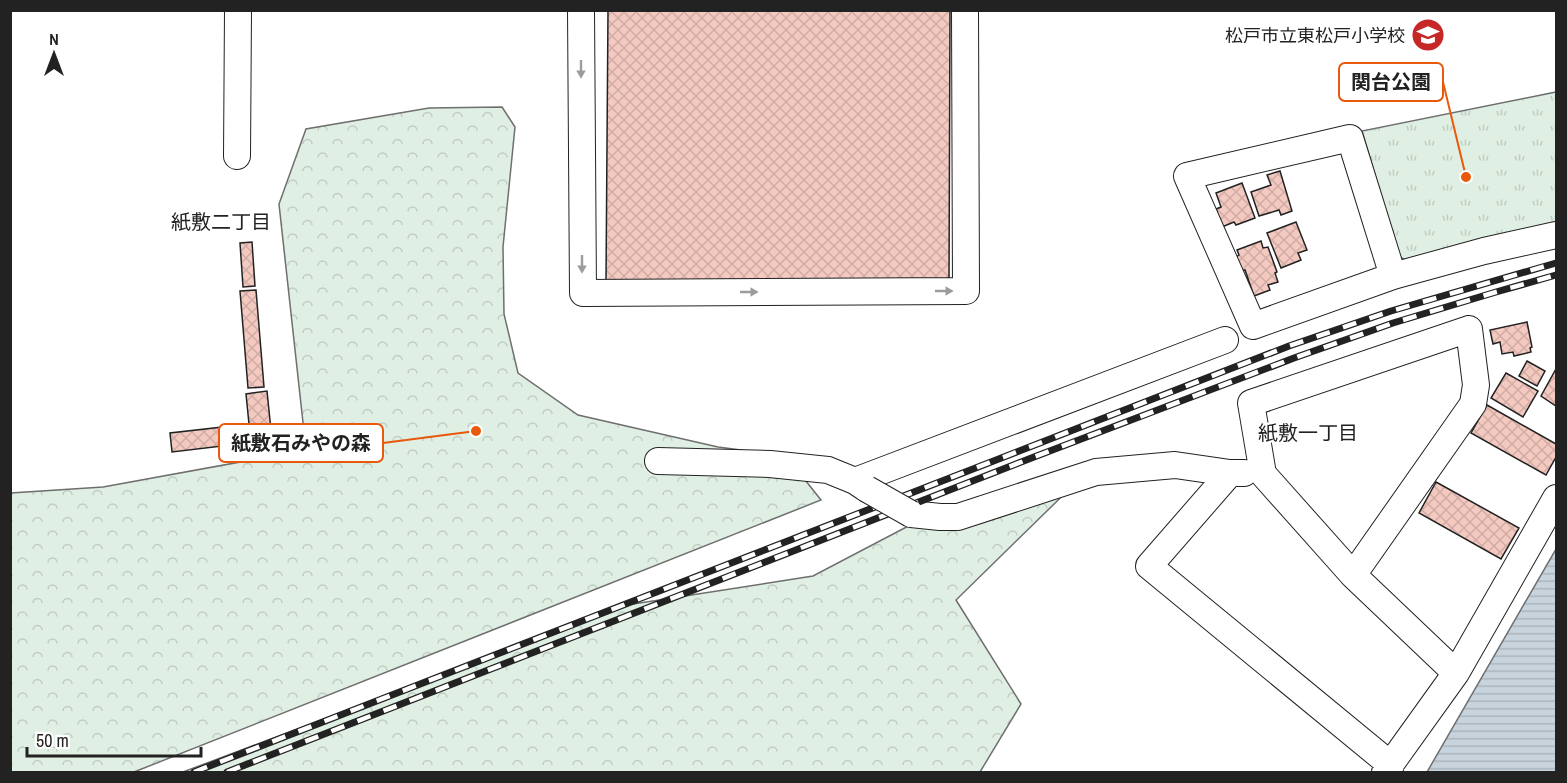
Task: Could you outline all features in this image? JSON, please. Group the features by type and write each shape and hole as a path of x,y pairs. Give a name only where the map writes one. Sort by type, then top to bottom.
{"street":[{"path":"237,156 238,10"},
{"path":"581,10 582,293 966,291 965,10"},
{"path":"1393,276 1350,138 1187,176 1253,326 1393,276 1484,251 1557,235"},
{"path":"1353,575 1473,404 1476,384 1469,329 1251,403 1263,474 1353,575 1456,673"},
{"path":"861,485 1225,340"},
{"path":"658,461 770,464 828,470 861,485 911,514 940,517 958,517 1096,472 1175,465 1230,473 1263,474"},
{"path":"1230,473 1149,566 1388,769 1456,673 1557,498"}],"green space":[{"path":"1556,92 1556,224 1409,261 1399,257 1362,131"},
{"path":"502,107 515,127 503,247 504,314 518,373 578,415 718,447 786,456 821,500 134,772 11,772 11,493 103,487 306,450 279,204 306,129 429,108"},
{"path":"1097,462 956,600 1021,704 980,772 183,772 627,605 813,576 937,511"}],"shaded area":[{"path":"1556,549 1556,772 1427,772"}],"building":[{"path":"608,10 950,10 949,283 606,281"},
{"path":"1280,171 1292,211 1281,215 1279,210 1259,216 1251,192 1271,185 1267,175"},
{"path":"1242,183 1255,218 1222,227 1216,209 1221,207 1216,193"},
{"path":"1296,222 1307,250 1298,253 1301,260 1281,268 1267,233"},
{"path":"1261,241 1263,248 1268,247 1278,282 1268,285 1270,290 1254,296 1245,270 1241,271 1236,257 1239,255 1237,250"},
{"path":"252,242 255,286 243,287 240,243"},
{"path":"256,290 264,387 248,388 240,291"},
{"path":"1527,322 1531,352 1514,356 1513,352 1502,354 1500,342 1493,344 1490,330"},
{"path":"1527,361 1545,371 1537,386 1519,376"},
{"path":"1556,369 1556,406 1541,396"},
{"path":"1506,373 1538,391 1523,417 1491,398"},
{"path":"267,391 272,440 172,452 170,433 249,424 246,394"},
{"path":"1487,405 1556,444 1556,457 1546,475 1471,433"},
{"path":"1436,482 1519,528 1501,559 1419,513"}],"railway":[{"path":"194,772 1289,346 1391,311 1556,263"},
{"path":"227,772 1294,358 1393,323 1556,275"}],"place":[{"name":"松戸市立東松戸小学校","path":"1428,35"},
{"name":"関台公園","path":"1466,177"},
{"name":"紙敷石みやの森","path":"476,431"}],"district":[{"name":"紙敷二丁目","path":"221,221"},
{"name":"紙敷一丁目","path":"1308,432"}]}
